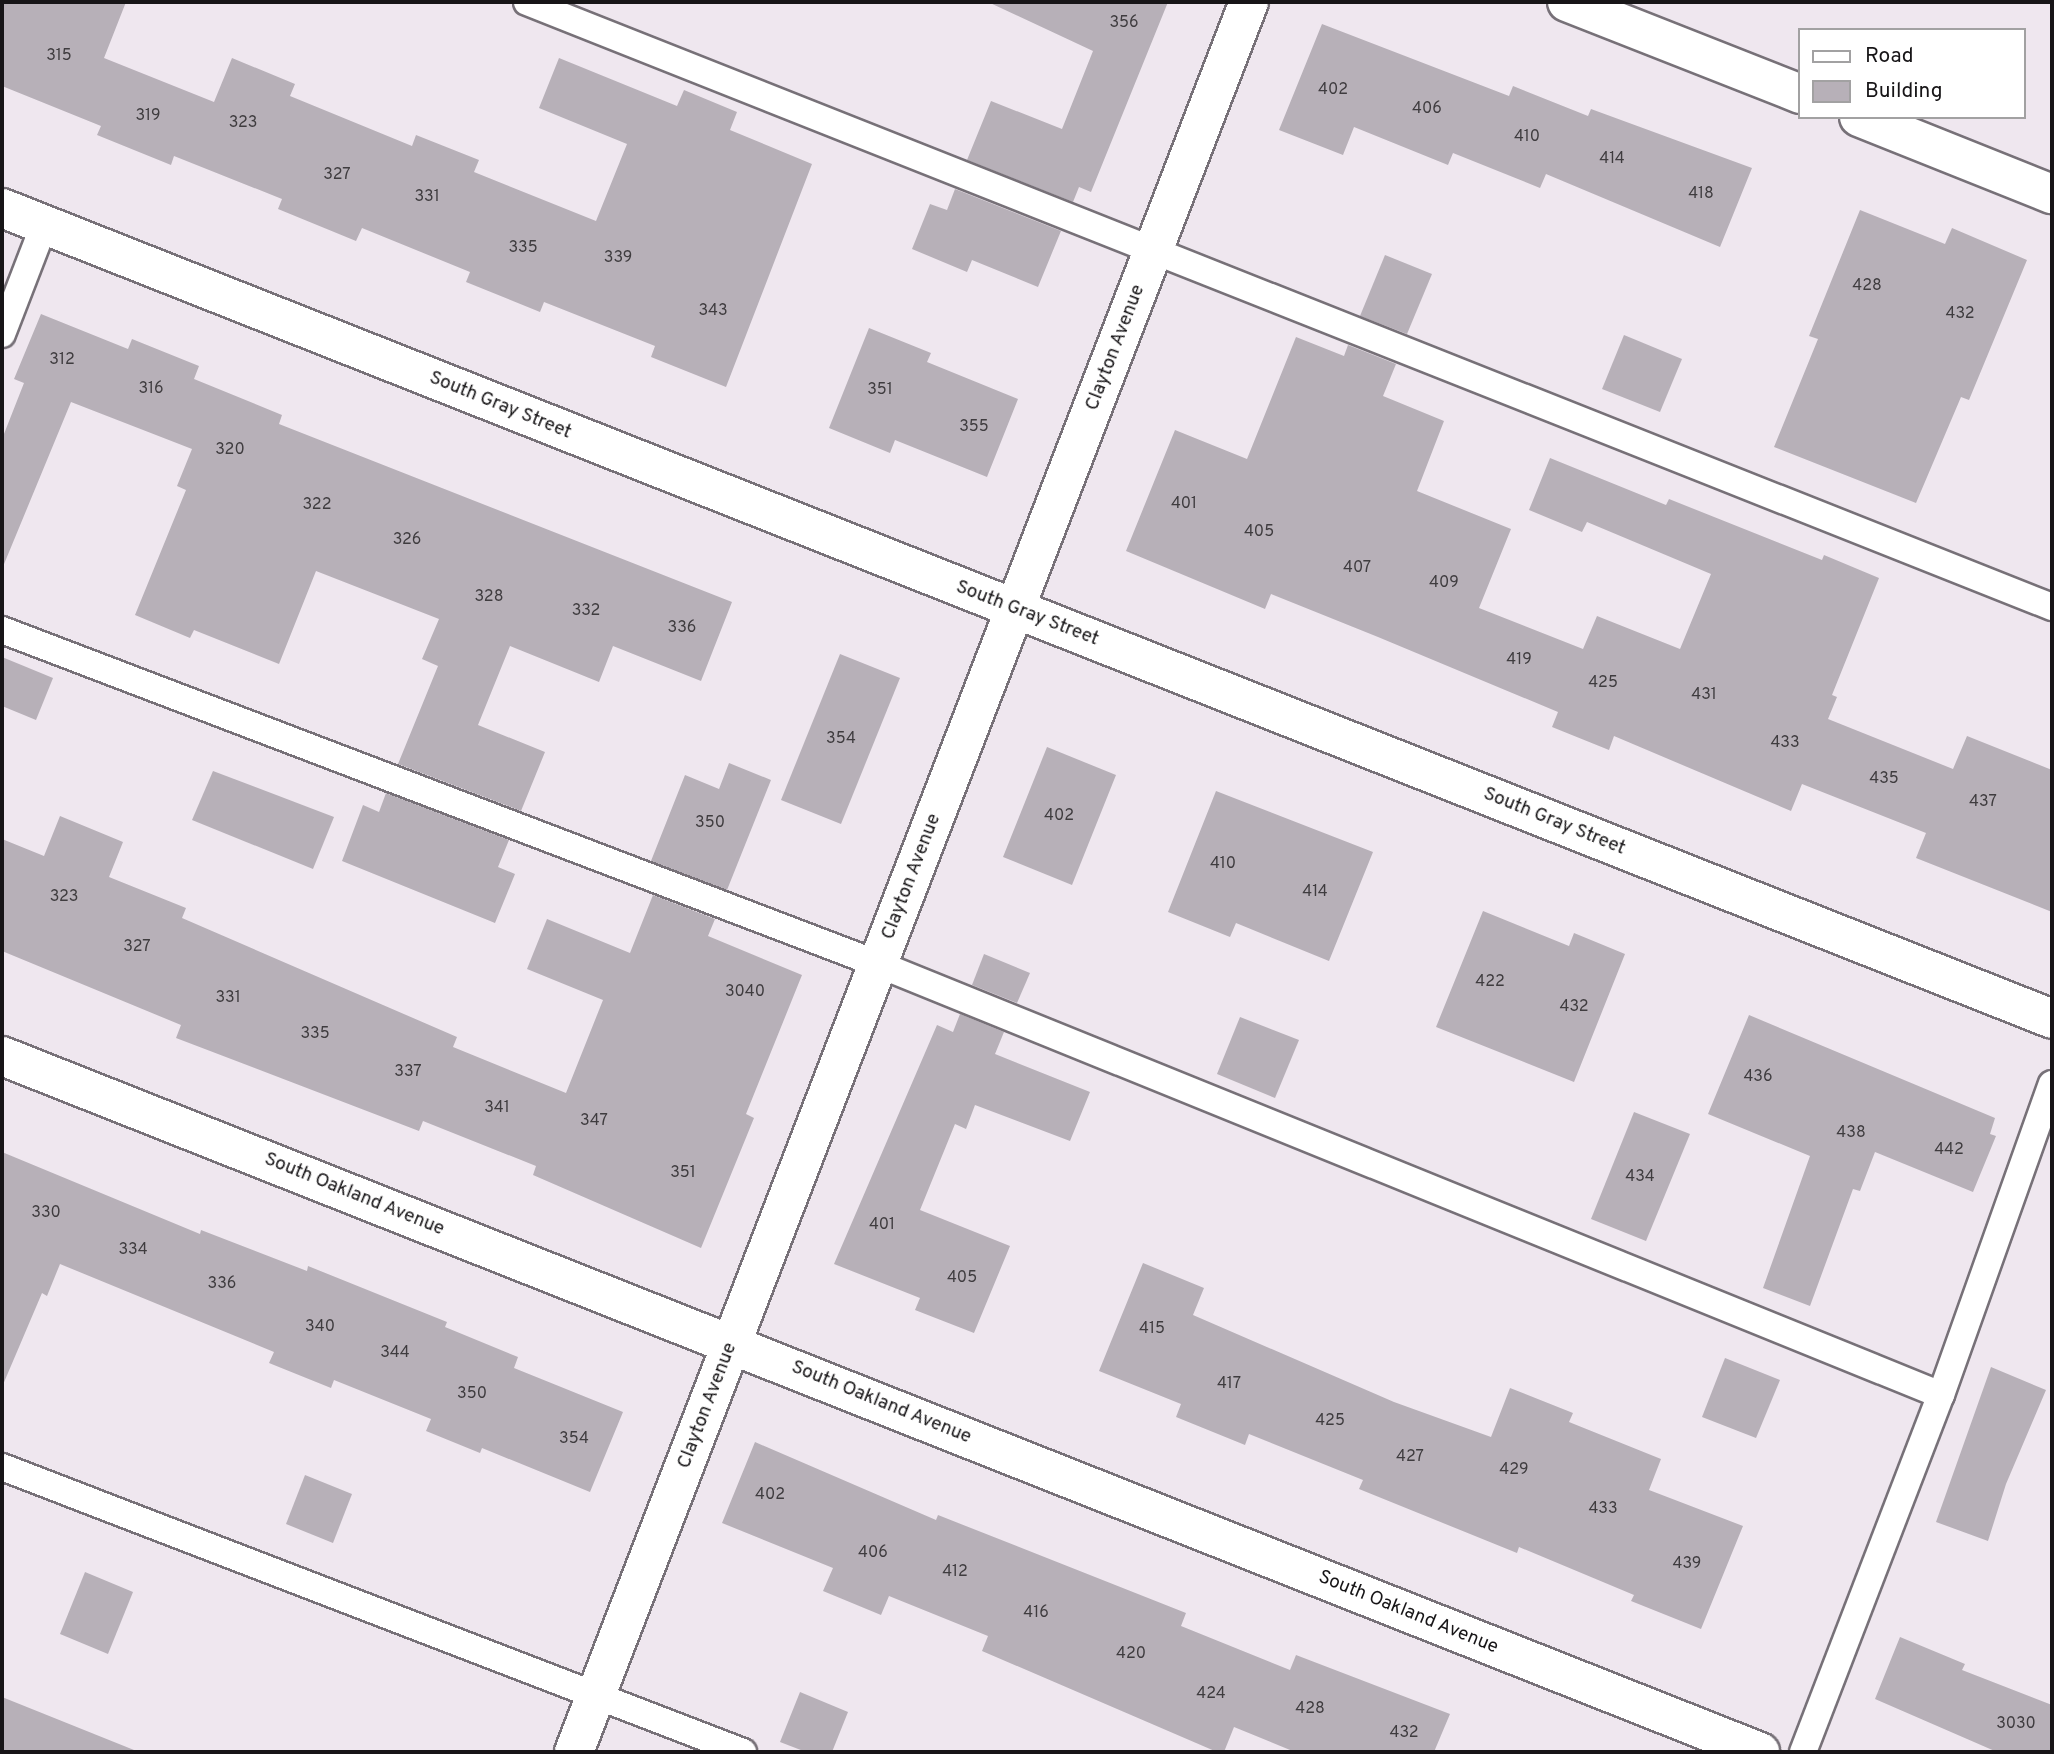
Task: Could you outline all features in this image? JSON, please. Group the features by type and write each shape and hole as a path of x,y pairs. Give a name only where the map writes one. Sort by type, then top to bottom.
{"street":[{"name":"Clayton Avenue","path":"574,1752 1249,2"},
{"path":"1567,2 1798,93"},
{"path":"1864,119 2052,194"},
{"name":"South Gray Street","path":"2,208 2052,1019"},
{"name":"South Oakland Avenue","path":"2,1056 1760,1752"}],"lane":[{"path":"527,2 1152,253 2052,607"},
{"path":"2,334 44,225"},
{"path":"2,630 878,964 1941,1395"},
{"path":"1803,1752 1941,1395 2052,1084"},
{"path":"2,1467 743,1752"}],"building":[{"path":"2,2 126,2 104,58 214,102 232,58 295,84 290,96 412,146 416,135 479,160 474,172 596,221 627,144 539,108 559,58 677,106 684,90 737,112 730,130 812,164 726,387 651,357 655,346 544,302 540,312 466,282 470,272 362,228 356,241 278,209 282,199 174,156 171,165 97,135 101,126 2,86"},
{"path":"988,2 1168,2 1091,192 1079,187 1073,202 967,160 991,101 1062,129 1093,51"},
{"path":"1322,24 1509,96 1513,86 1588,116 1591,109 1752,168 1720,247 1546,174 1540,188 1453,153 1448,165 1354,127 1343,155 1279,130"},
{"path":"955,189 1061,231 1038,287 972,260 967,272 912,249 930,204 947,210"},
{"path":"1860,210 1945,244 1952,228 2027,260 1969,400 1961,397 1916,503 1774,447 1818,339 1809,336"},
{"path":"1385,255 1432,274 1407,334 1360,316"},
{"path":"41,314 128,349 132,339 199,366 194,379 282,415 279,424 732,602 701,681 613,646 599,682 510,646 478,725 545,752 521,811 398,764 438,666 422,659 439,619 316,571 279,664 194,630 190,638 135,615 186,490 177,486 192,449 71,402 2,569 2,439 24,383 14,379"},
{"path":"869,328 931,353 927,362 1018,399 987,477 895,440 890,453 829,428"},
{"path":"1624,335 1682,359 1660,412 1602,389"},
{"path":"1296,337 1344,356 1348,345 1396,364 1383,396 1444,421 1417,491 1511,529 1479,608 1583,649 1597,616 1680,649 1711,574 1587,522 1582,532 1529,510 1550,458 1666,505 1669,499 1822,560 1824,555 1879,578 1832,695 1837,697 1828,719 1953,769 1967,736 2052,770 2052,912 1916,858 1926,833 1802,784 1791,811 1614,736 1609,750 1552,727 1558,712 1378,637 1271,594 1265,609 1126,551 1175,430 1247,459"},
{"path":"840,654 900,678 841,824 781,800"},
{"path":"2,657 53,678 36,720 2,706"},
{"path":"1047,747 1116,775 1072,885 1003,857"},
{"path":"729,763 771,780 727,890 651,861 685,775 719,789"},
{"path":"213,771 334,817 313,869 192,820"},
{"path":"1216,791 1373,852 1329,961 1236,923 1230,937 1168,912"},
{"path":"386,793 509,840 498,867 515,874 495,923 342,861 363,805 379,812"},
{"path":"60,816 123,842 109,877 186,908 182,918 457,1037 453,1047 566,1093 603,1000 527,969 547,919 630,953 653,895 715,919 708,936 802,975 746,1114 754,1118 701,1248 533,1175 536,1166 423,1121 419,1131 176,1038 181,1025 2,951 2,839 44,856"},
{"path":"1483,911 1569,946 1574,933 1625,954 1574,1082 1436,1027"},
{"path":"984,954 1030,973 1017,1003 972,985"},
{"path":"960,1014 1004,1032 995,1054 1090,1092 1070,1141 975,1105 966,1129 955,1124 920,1210 1010,1246 974,1333 915,1310 920,1298 834,1264 937,1025 953,1032"},
{"path":"1749,1015 1995,1118 1990,1134 1996,1136 1973,1192 1875,1152 1860,1191 1853,1189 1810,1306 1763,1288 1810,1156 1708,1114"},
{"path":"1240,1017 1299,1040 1275,1098 1217,1074"},
{"path":"1634,1112 1690,1134 1646,1241 1591,1219"},
{"path":"2,1152 200,1234 201,1230 307,1271 308,1266 447,1322 445,1327 518,1357 514,1368 623,1412 590,1492 482,1448 480,1453 426,1431 431,1419 334,1380 331,1388 269,1363 274,1352 60,1264 47,1296 42,1293 2,1387"},
{"path":"1143,1263 1204,1288 1193,1315 1394,1402 1491,1437 1510,1388 1573,1413 1569,1422 1661,1459 1649,1490 1743,1526 1701,1629 1631,1601 1634,1595 1519,1547 1517,1553 1359,1489 1363,1480 1249,1434 1245,1445 1176,1417 1181,1404 1099,1371"},
{"path":"1725,1358 1780,1380 1756,1438 1702,1417"},
{"path":"1991,1367 2046,1390 2006,1484 1988,1541 1936,1522"},
{"path":"755,1442 936,1520 938,1515 1186,1613 1181,1626 1290,1670 1296,1655 1450,1714 1434,1752 1295,1752 1234,1727 1224,1752 1217,1752 982,1651 988,1636 889,1596 881,1615 823,1591 833,1568 722,1523"},
{"path":"305,1475 352,1494 333,1543 286,1524"},
{"path":"85,1572 133,1592 108,1654 60,1634"},
{"path":"1900,1637 1965,1664 1962,1670 2052,1705 2052,1752 1997,1752 1875,1699"},
{"path":"800,1692 848,1712 832,1752 806,1752 780,1742"},
{"path":"2,1697 134,1750 134,1752 2,1752"}]}
